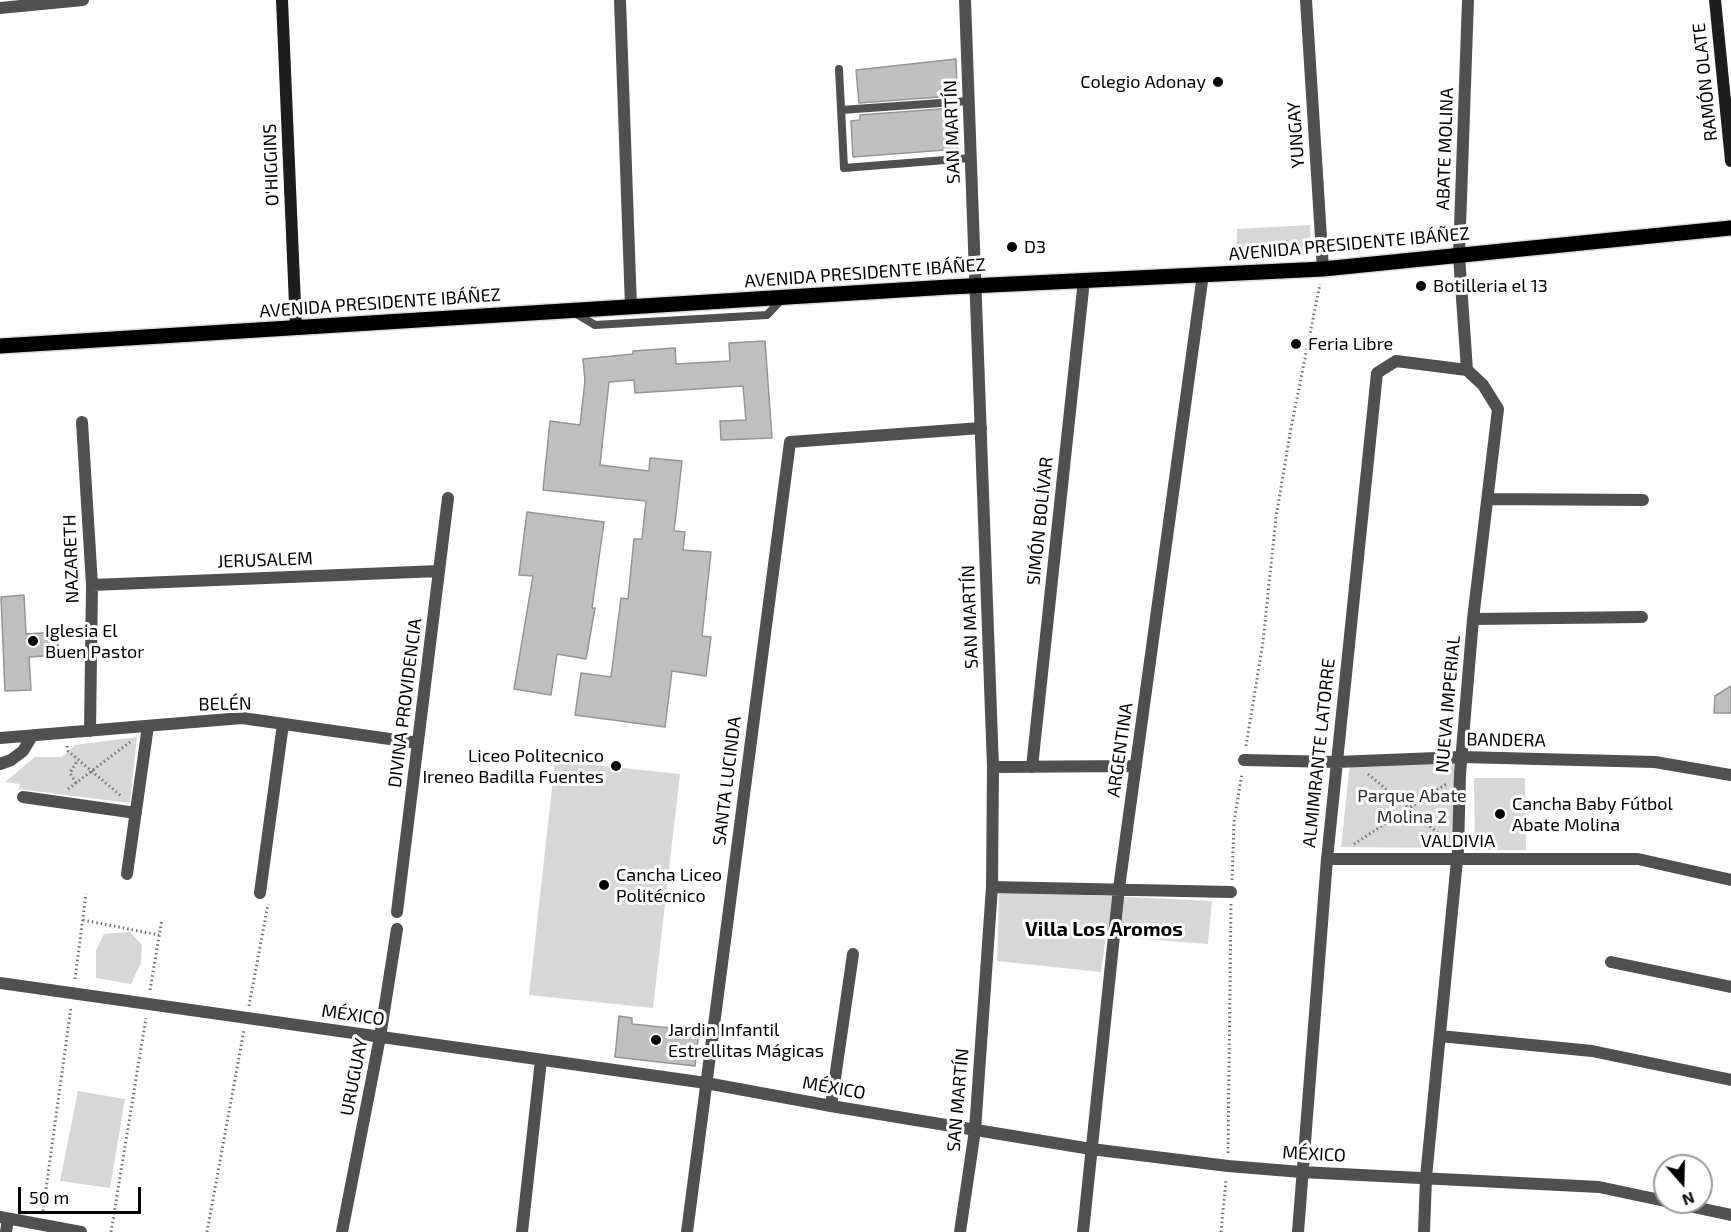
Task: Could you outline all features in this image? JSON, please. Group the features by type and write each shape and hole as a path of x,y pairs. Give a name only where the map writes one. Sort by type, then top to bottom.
{"main road":[{"name":"O'HIGGINS","path":"282,0 296,328"},
{"name":"RAMÓN OLATE","path":"1715,0 1731,161"},
{"name":"AVENIDA PRESIDENTE IBÁÑEZ","path":"0,346 976,285 1323,268 1731,228"}],"street":[{"path":"0,9 82,0"},
{"path":"620,0 631,307"},
{"name":"SAN MARTÍN","path":"960,1232 975,1130 992,887 993,767 965,0"},
{"name":"YUNGAY","path":"1306,0 1323,268"},
{"name":"ABATE MOLINA","path":"1467,370 1459,255 1468,0"},
{"name":"ARGENTINA","path":"1083,1232 1119,888 1203,274"},
{"name":"SIMÓN BOLÍVAR","path":"1032,767 1084,280"},
{"name":"ALMIMRANTE LATORRE","path":"1298,1232 1327,859 1377,373 1396,361 1467,370"},
{"name":"NUEVA IMPERIAL","path":"1424,1232 1426,1177 1457,859 1473,619 1498,409 1483,385 1467,370"},
{"name":"NAZARETH","path":"82,422 92,585 90,731"},
{"name":"SANTA LUCINDA","path":"687,1232 790,442 981,428"},
{"name":"DIVINA PROVIDENCIA","path":"397,912 448,498"},
{"path":"1488,499 1643,500"},
{"name":"JERUSALEM","path":"92,585 439,572"},
{"path":"1473,619 1642,617"},
{"name":"BELÉN","path":"0,738 242,718 418,743"},
{"path":"260,893 283,724"},
{"path":"127,874 148,726"},
{"path":"0,764 11,760 23,751 32,736"},
{"name":"BANDERA","path":"1244,760 1336,762 1462,757 1656,762 1731,775"},
{"path":"993,767 1136,766"},
{"path":"23,797 136,813"},
{"name":"VALDIVIA","path":"1327,859 1638,859 1731,880"},
{"path":"992,887 1231,892"},
{"name":"URUGUAY","path":"342,1232 380,1037 397,929"},
{"path":"831,1106 853,954"},
{"path":"1611,962 1731,987"},
{"name":"MÉXICO","path":"0,983 706,1083 1091,1149 1228,1166 1301,1172 1599,1187 1653,1198"},
{"path":"1440,1036 1592,1051 1731,1080"},
{"path":"522,1232 541,1060"},
{"path":"1713,1211 1731,1215"},
{"path":"6,1232 4,1218 81,1232"}],"lane":[{"path":"839,69 844,168 971,158"},
{"path":"841,110 969,101"},
{"path":"570,310 594,325 767,315 784,297"}],"path":[{"path":"1221,1232 1228,1166 1234,822 1263,642 1278,506 1323,268"},
{"path":"59,802 62,793 137,737 148,726"},
{"path":"65,733 68,751 129,802 136,813"},
{"path":"76,783 70,773 77,760"},
{"path":"1364,771 1453,846"},
{"path":"1348,848 1448,782"},
{"path":"41,1225 86,894"},
{"path":"207,1232 268,903"},
{"path":"111,1232 162,919"},
{"path":"83,920 159,935"}],"green space":[{"path":"1310,225 1311,250 1237,258 1237,229"},
{"path":"137,737 130,803 19,789 20,784 5,782 35,757 62,757 75,745"},
{"name":"Cancha Liceo Politécnico","path":"555,761 680,774 653,1008 529,995"},
{"name":"Parque Abate Molina 2","path":"1460,762 1453,848 1341,847 1350,764"},
{"name":"Cancha Baby Fútbol Abate Molina","path":"1474,778 1525,778 1526,850 1475,850"},
{"path":"999,891 1212,901 1208,944 1106,936 1101,972 997,961"},
{"path":"130,932 142,945 141,963 131,984 96,978 96,950 104,934"},
{"path":"78,1091 125,1099 110,1188 60,1181"}],"building":[{"path":"956,59 957,88 951,89 952,96 859,103 856,70"},
{"path":"953,108 958,149 853,157 851,121 860,120 860,115"},
{"path":"765,341 772,438 721,440 720,421 746,420 743,386 635,393 634,380 609,382 600,465 649,471 650,458 682,461 674,531 685,532 683,550 711,552 702,636 711,637 706,676 672,671 665,727 575,715 581,673 611,677 621,598 628,599 634,539 642,539 646,501 543,490 550,421 580,425 585,381 583,359 633,354 633,351 675,348 676,364 730,361 729,343"},
{"path":"527,512 604,522 592,608 595,608 586,659 557,654 551,695 514,689 533,576 519,575"},
{"path":"24,595 26,634 57,632 59,655 29,657 31,690 5,691 1,597"},
{"path":"1731,686 1731,713 1714,713 1715,696"},
{"name":"Jardin Infantil Estrellitas Mágicas","path":"619,1016 632,1018 632,1024 699,1031 695,1066 615,1057"}],"place":[{"name":"Colegio Adonay","path":"1218,82"},
{"name":"D3","path":"1012,247"},
{"name":"Botilleria el 13","path":"1421,286"},
{"name":"Feria Libre","path":"1296,344"},
{"name":"Iglesia El Buen Pastor","path":"33,641"},
{"name":"Liceo Politecnico Ireneo Badilla Fuentes","path":"616,766"},
{"name":"Cancha Baby Fútbol Abate Molina","path":"1500,814"},
{"name":"Cancha Liceo Politécnico","path":"604,885"},
{"name":"Jardin Infantil Estrellitas Mágicas","path":"656,1040"}],"district":[{"name":"Villa Los Aromos","path":"1104,929"}]}
